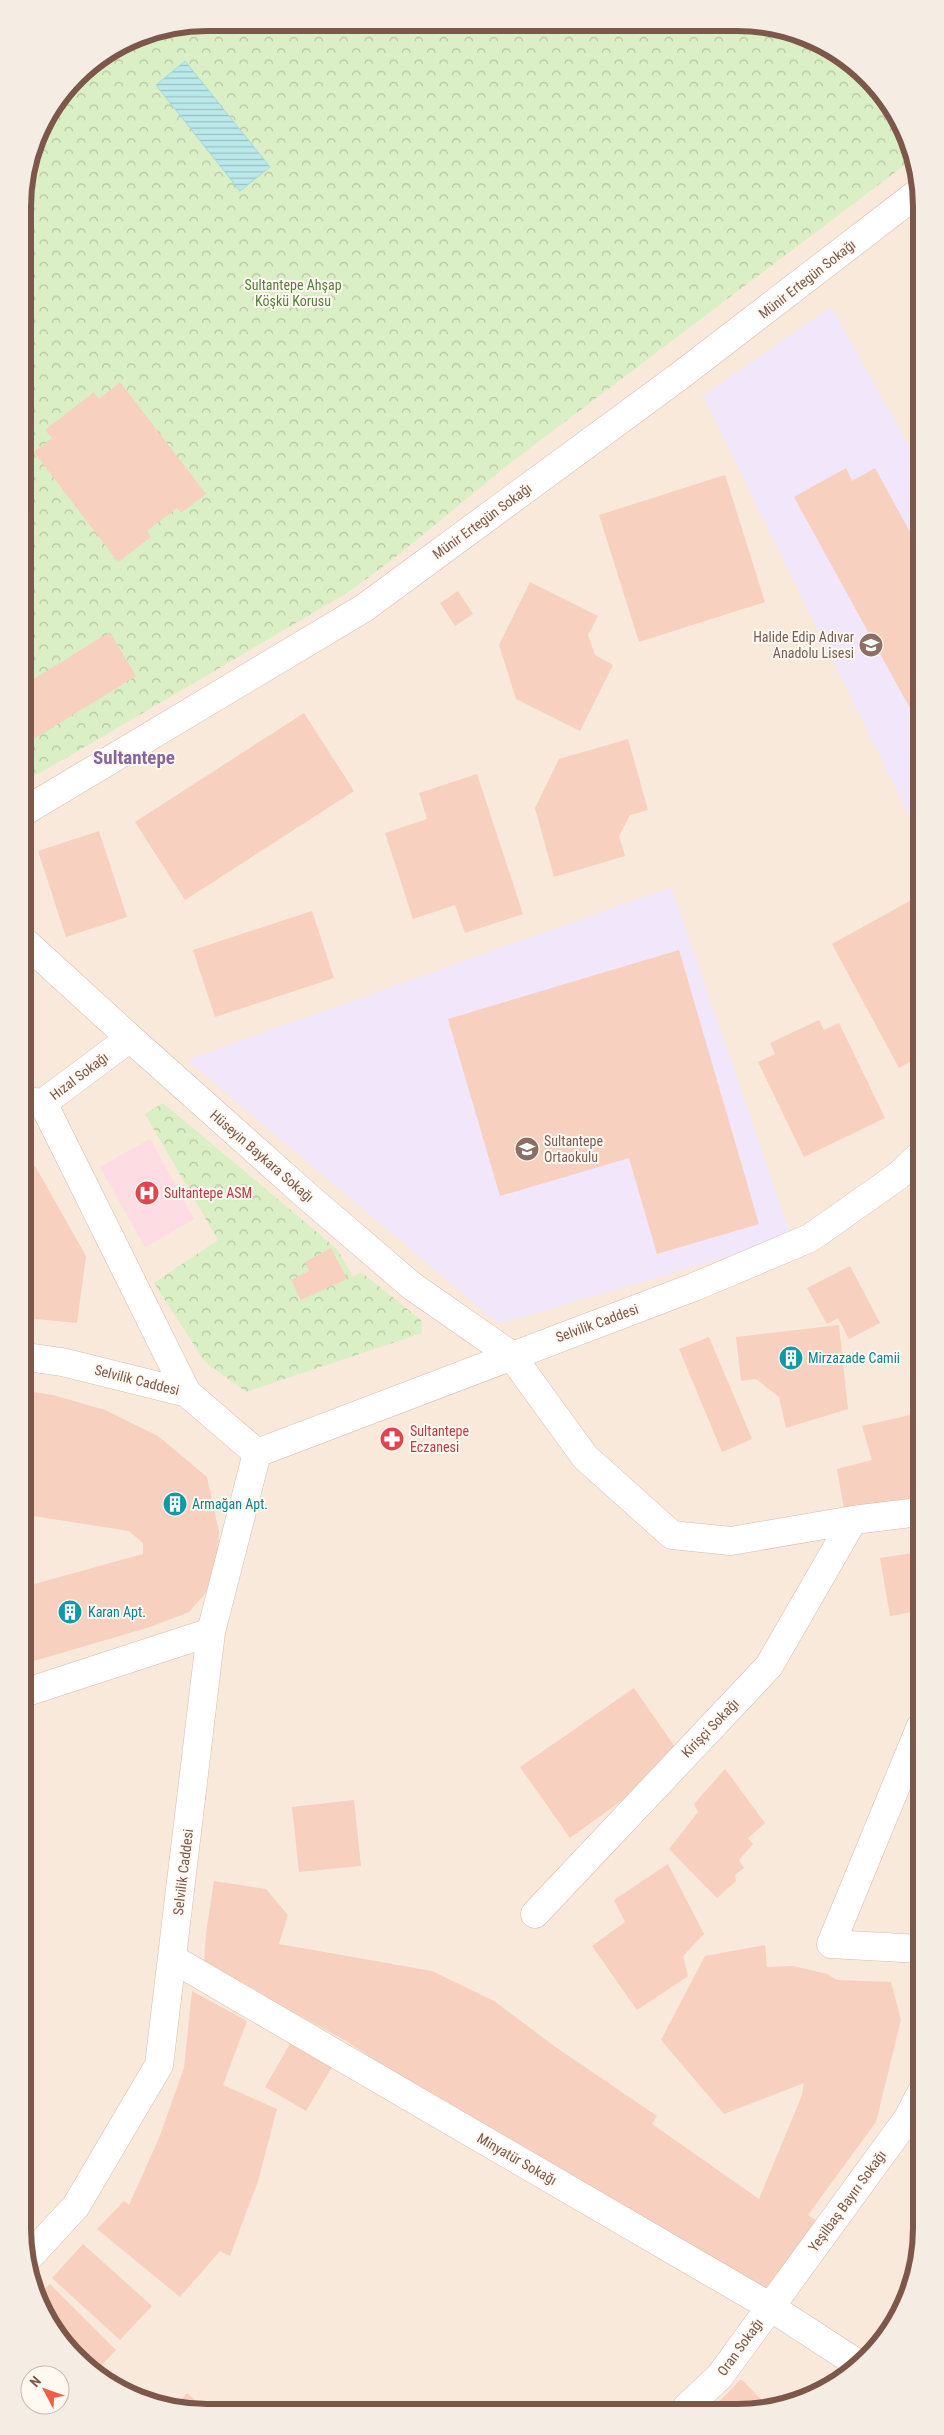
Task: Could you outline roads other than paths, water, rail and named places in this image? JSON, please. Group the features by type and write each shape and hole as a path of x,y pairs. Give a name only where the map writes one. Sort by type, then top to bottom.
{"street":[{"name":"Münir Ertegün Sokağı","path":"31,807 364,608 681,375 912,197"},
{"name":"Hüseyin Baykara Sokağı","path":"31,947 307,1196 412,1286 511,1355"},
{"name":"Hızal Sokağı","path":"34,1102 130,1038"},
{"path":"34,1102 187,1393"},
{"name":"Selvilik Caddesi","path":"257,1453 694,1287 810,1238 898,1176 913,1162"},
{"path":"511,1355 585,1457 672,1535 731,1541 853,1520 913,1513"},
{"name":"Selvilik Caddesi","path":"31,1358 62,1362 187,1393 257,1453"},
{"name":"Selvilik Caddesi","path":"33,2252 76,2206 159,2065 211,1632 257,1453"},
{"name":"Kirişçi Sokağı","path":"535,1914 769,1666 853,1520"},
{"path":"31,1691 211,1632"},
{"path":"913,1745 831,1944 913,1949"},
{"name":"Minyatür Sokağı","path":"172,1959 769,2306 852,2360"},
{"name":"Yeşilbaş Bayırı Sokağı","path":"769,2306 908,2118 913,2108"},
{"name":"Oran Sokağı","path":"689,2404 720,2376 769,2306"}],"water":[{"path":"185,61 270,167 240,191 156,85"}],"place":[{"name":"Halide Edip Adıvar Anadolu Lisesi","path":"871,645"},
{"name":"Sultantepe Ortaokulu","path":"527,1149"},
{"name":"Sultantepe ASM","path":"147,1193"},
{"name":"Mirzazade Camii","path":"791,1358"},
{"name":"Sultantepe Eczanesi","path":"392,1439"},
{"name":"Armağan Apt.","path":"175,1504"},
{"name":"Karan Apt.","path":"70,1612"}],"district":[{"name":"Sultantepe","path":"134,757"}],"park label":[{"name":"Sultantepe Ahşap Köşkü Korusu","path":"293,294"}]}
